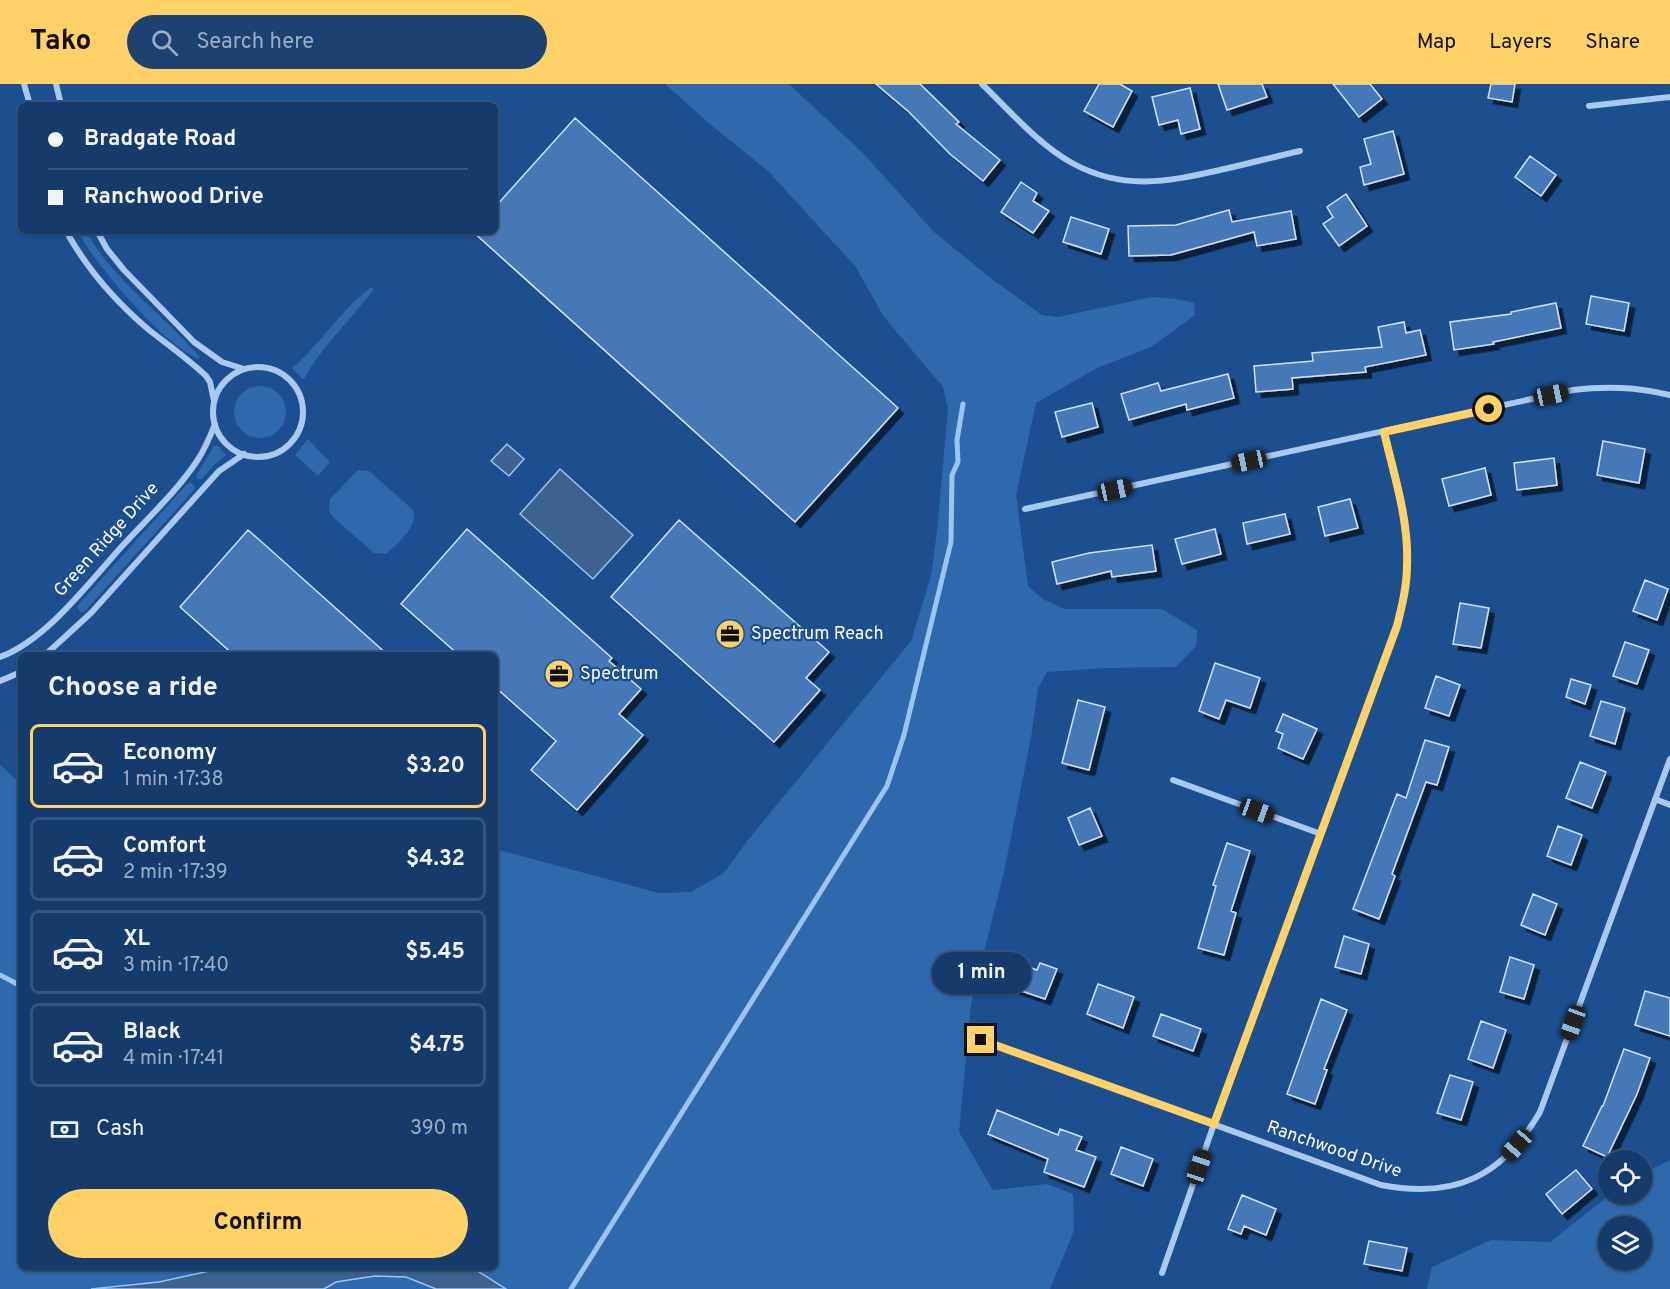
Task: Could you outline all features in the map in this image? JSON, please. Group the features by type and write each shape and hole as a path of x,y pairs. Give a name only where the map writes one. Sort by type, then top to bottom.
{"street":[{"path":"24,84 29,102"},
{"path":"56,84 60,102"},
{"path":"982,84 1047,146 1071,162 1112,179 1145,183 1174,181 1300,151"},
{"path":"1589,106 1670,98"},
{"path":"68,234 99,280 126,309 206,376 210,382 214,402 215,424 219,434 234,450 255,457 266,456 285,447 294,439 303,415 298,391 286,376 269,368 244,369 233,374 224,383 214,402"},
{"path":"99,234 107,249 124,270 194,342 222,362 244,369"},
{"path":"1025,509 1572,390 1607,387 1640,388 1670,395"},
{"name":"Green Ridge Drive","path":"0,657 39,634 74,599 187,474 208,442 215,424"},
{"path":"1162,1273 1214,1124 1397,626 1404,597 1407,566 1406,534 1384,432"},
{"name":"Green Ridge Drive","path":"48,652 91,613 219,471 244,454"},
{"path":"0,681 18,673"},
{"name":"Ranchwood Drive","path":"981,1040 1381,1185 1407,1190 1434,1190 1460,1184 1495,1166 1509,1155 1526,1135 1540,1112 1670,759"},
{"path":"1173,780 1321,834"},
{"path":"1655,799 1670,805"}],"shaded area":[{"path":"665,84 789,84 863,153 934,232 993,280 1042,315 1058,317 1152,297 1194,303 1195,315 1151,347 1097,368 1036,403 1016,495 1028,586 1043,599 1064,609 1162,609 1197,630 1196,646 1176,667 1047,672 1038,688 1031,738 1004,872 971,1004 959,1132 993,1190 1047,1184 1073,1194 1074,1231 1050,1289 0,1289 0,765 18,781 18,1270 498,1270 498,850 659,893 691,892 724,873 748,840 911,641 931,576 937,531 948,409 943,387 884,317 855,266 768,171"},
{"path":"80,234 88,234 112,268 179,335 199,356 199,359 185,351 150,322 114,282"},
{"path":"372,287 373,290 302,379 292,368 350,306"},
{"path":"260,386 274,390 282,398 286,412 282,426 274,434 260,438 246,434 238,426 234,412 238,398 246,390"},
{"path":"308,439 330,462 318,476 295,455"},
{"path":"507,444 524,459 509,476 491,461"},
{"path":"214,446 218,446 226,455 202,479 197,479 197,474"},
{"path":"560,469 633,535 593,579 520,514"},
{"path":"358,470 369,471 412,509 414,515 411,528 386,554 374,553 329,512 330,499"},
{"path":"191,483 195,486 194,490 84,612 80,612 78,605 187,484"},
{"path":"1670,1160 1670,1289 1427,1289 1432,1267 1491,1240 1550,1242 1598,1204 1652,1204 1652,1169"},
{"path":"214,1270 476,1270 506,1289 436,1289 406,1277 375,1276 336,1282 324,1289 91,1289 159,1282"}],"building":[{"path":"876,84 920,84 959,122 956,124 1000,160 983,181 950,154 909,112"},
{"path":"1099,84 1120,84 1132,91 1113,127 1084,111"},
{"path":"1218,84 1262,84 1267,97 1227,110"},
{"path":"1333,84 1370,84 1382,99 1359,117"},
{"path":"1491,84 1515,84 1512,102 1488,98"},
{"path":"1190,88 1200,129 1181,134 1178,120 1159,125 1152,97"},
{"path":"575,118 898,408 795,522 475,234 498,234 498,204"},
{"path":"1393,131 1404,174 1364,185 1360,167 1371,164 1364,139"},
{"path":"1530,156 1556,175 1541,196 1515,177"},
{"path":"1021,182 1037,193 1033,201 1049,211 1033,233 1001,212"},
{"path":"1346,194 1367,226 1339,246 1323,224 1333,217 1327,207"},
{"path":"1229,210 1232,222 1291,211 1296,239 1257,246 1254,232 1171,255 1129,256 1128,226 1176,225"},
{"path":"1071,217 1109,229 1101,254 1063,242"},
{"path":"1591,296 1629,303 1624,331 1586,324"},
{"path":"1556,303 1561,328 1493,342 1494,344 1454,350 1450,322 1511,314 1511,312"},
{"path":"1404,322 1406,333 1420,330 1426,355 1365,367 1366,372 1292,378 1293,389 1256,392 1254,366 1313,361 1312,353 1382,347 1378,327"},
{"path":"1228,374 1234,398 1187,410 1186,404 1129,420 1121,394 1158,383 1161,391"},
{"path":"1092,403 1098,427 1062,437 1055,412"},
{"path":"1603,441 1645,449 1639,483 1597,475"},
{"path":"1554,458 1557,485 1517,490 1514,463"},
{"path":"1485,468 1491,495 1449,506 1442,479"},
{"path":"1350,499 1358,528 1325,536 1318,507"},
{"path":"1285,514 1290,534 1247,544 1243,523"},
{"name":"Spectrum Reach","path":"679,520 829,652 806,678 820,690 774,742 611,597"},
{"name":"Spectrum","path":"467,529 612,658 609,661 641,689 619,714 643,735 577,810 531,770 556,741 498,690 498,652 455,652 401,604"},
{"path":"1215,529 1221,554 1182,564 1175,539"},
{"path":"248,530 385,652 231,652 180,607"},
{"path":"1152,545 1156,571 1112,577 1111,571 1057,584 1052,562 1089,553"},
{"path":"1645,580 1668,589 1657,620 1633,611"},
{"path":"1460,603 1489,608 1481,648 1453,644"},
{"path":"1625,642 1649,650 1637,684 1613,676"},
{"path":"1215,663 1260,678 1250,708 1226,700 1219,719 1199,711"},
{"path":"1436,676 1460,685 1449,716 1425,708"},
{"path":"1571,679 1591,685 1585,704 1566,697"},
{"path":"1078,700 1105,707 1089,770 1062,763"},
{"path":"1601,701 1625,708 1615,744 1590,736"},
{"path":"1283,714 1317,729 1303,759 1278,748 1283,734 1276,731"},
{"path":"1425,740 1449,747 1437,785 1426,782 1392,874 1395,876 1379,919 1353,909 1397,794 1406,798"},
{"path":"1580,762 1606,772 1592,808 1566,798"},
{"path":"1090,808 1102,836 1079,845 1068,818"},
{"path":"1558,826 1582,835 1571,865 1547,856"},
{"path":"1227,843 1250,851 1231,911 1236,913 1224,955 1198,948 1216,886 1213,885"},
{"path":"1533,894 1557,904 1545,935 1521,925"},
{"path":"1344,936 1369,944 1361,974 1335,967"},
{"path":"1510,957 1534,965 1524,999 1500,992"},
{"path":"1012,961 1037,970 1040,963 1057,969 1045,999 1004,985"},
{"path":"1098,984 1134,997 1123,1028 1087,1014"},
{"path":"1645,991 1670,998 1670,1036 1635,1025"},
{"path":"1321,999 1347,1010 1324,1069 1327,1070 1315,1104 1287,1094"},
{"path":"1161,1014 1201,1029 1193,1051 1153,1036"},
{"path":"1481,1021 1506,1030 1493,1068 1468,1059"},
{"path":"1624,1049 1650,1058 1637,1094 1610,1150 1598,1150 1598,1153 1583,1146 1603,1106"},
{"path":"1450,1075 1473,1082 1461,1120 1437,1113"},
{"path":"997,1110 1058,1135 1060,1129 1082,1137 1076,1150 1096,1157 1084,1187 1044,1172 1048,1159 988,1134"},
{"path":"1121,1147 1153,1159 1143,1186 1111,1174"},
{"path":"1576,1170 1592,1189 1562,1214 1546,1194"},
{"path":"1242,1195 1276,1209 1266,1235 1244,1226 1241,1234 1228,1229"},
{"path":"1369,1241 1407,1248 1402,1271 1364,1264"}],"waterway":[{"path":"571,1289 887,786 904,735 951,542 952,475 958,462 957,440 963,404"},
{"path":"0,975 18,984"}],"place":[{"name":"Spectrum Reach","path":"730,634"},
{"name":"Spectrum","path":"559,674"}],"route":[{"path":"981,1040 1214,1124 1397,626 1404,597 1407,566 1406,534 1384,432 1489,409"}]}
